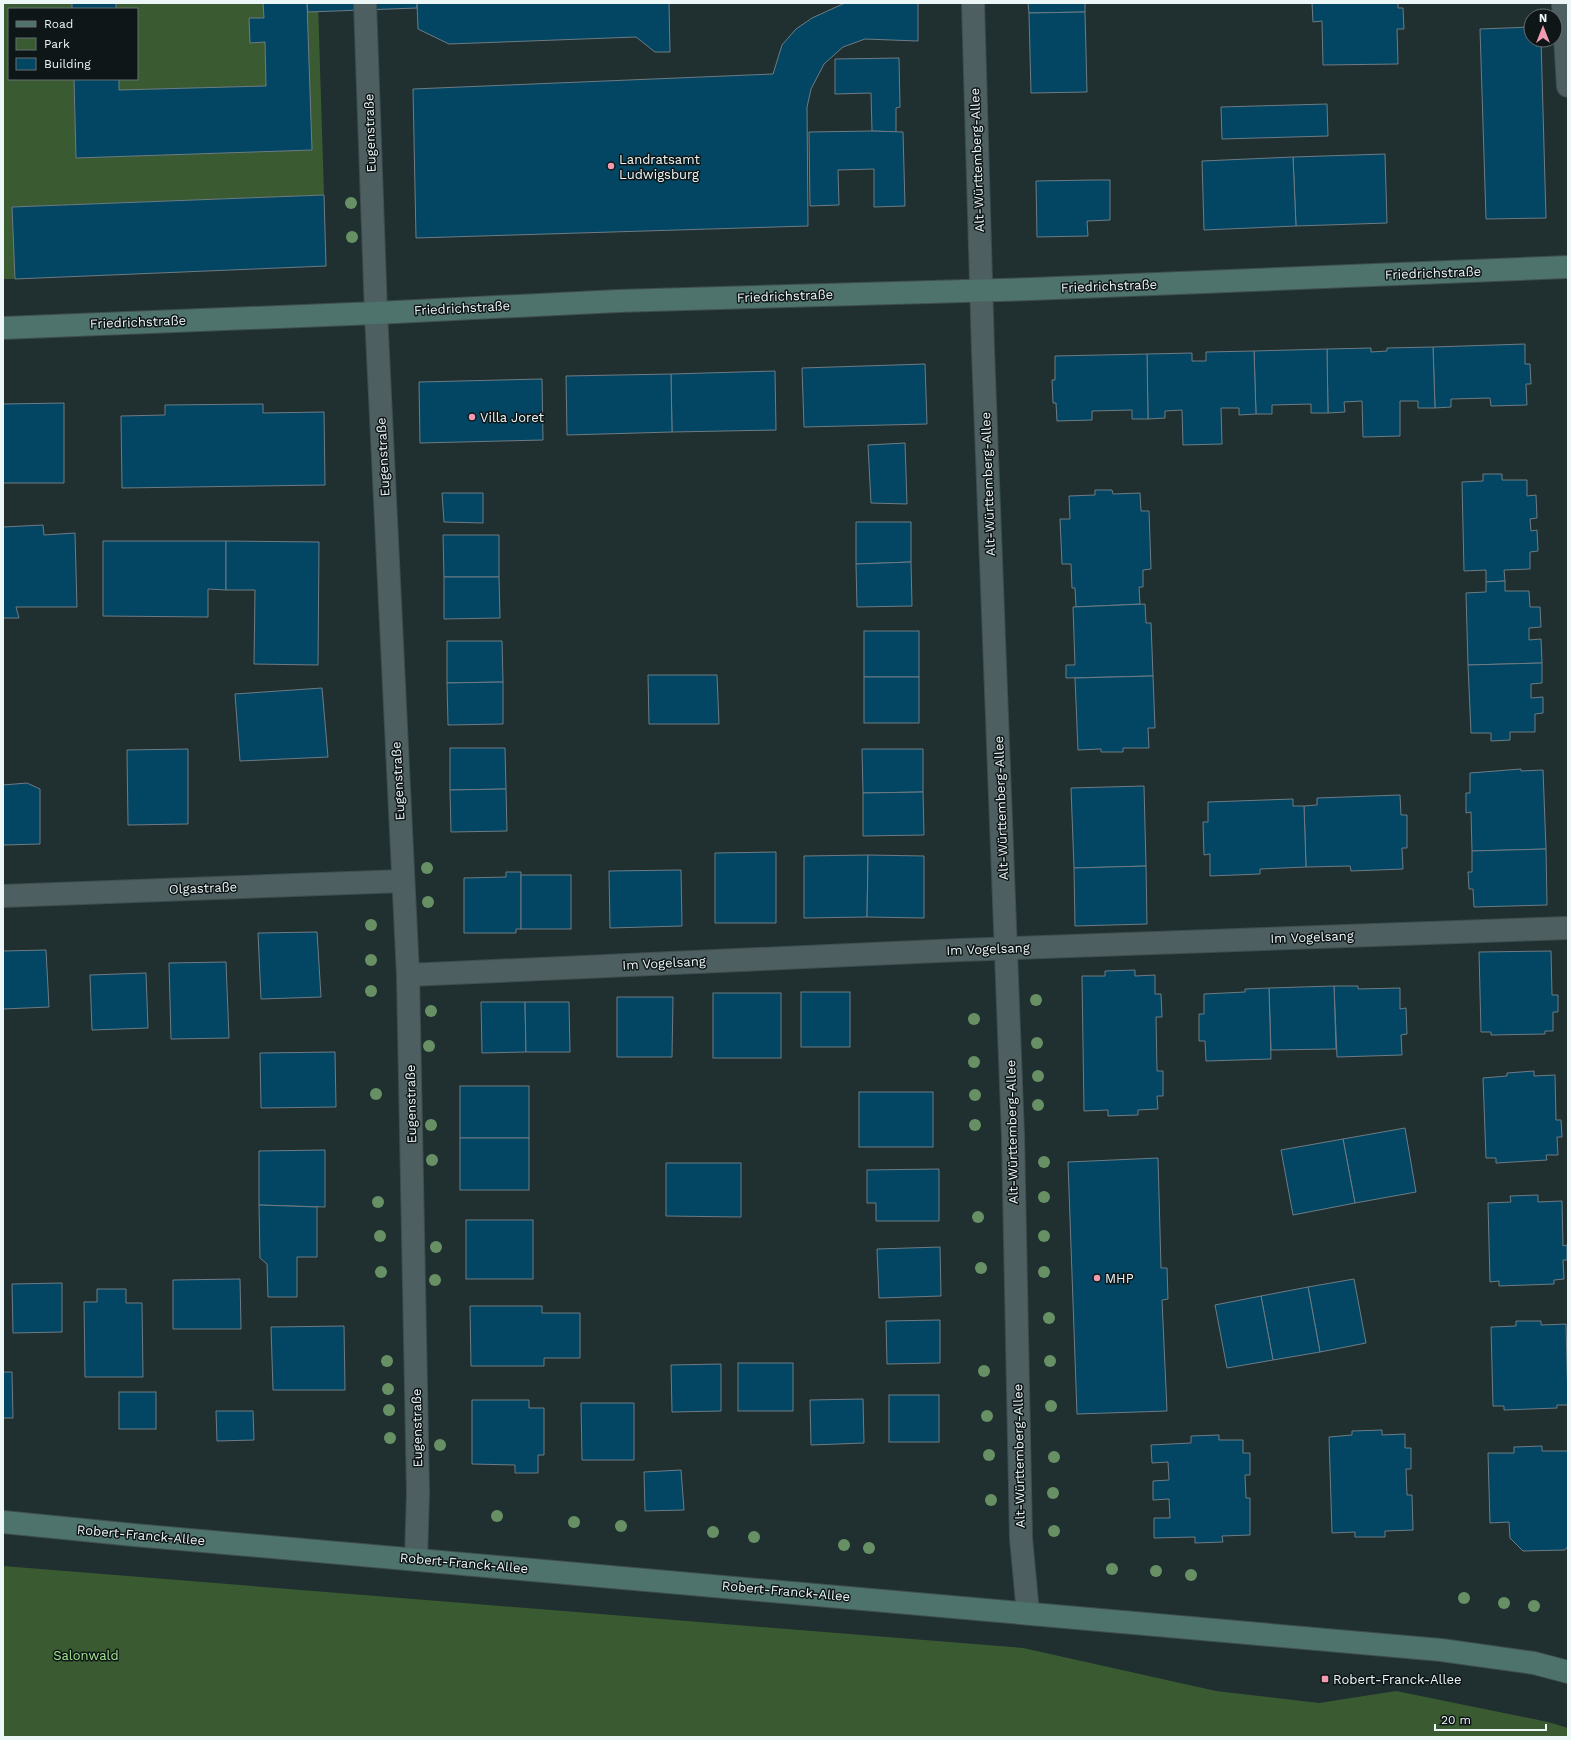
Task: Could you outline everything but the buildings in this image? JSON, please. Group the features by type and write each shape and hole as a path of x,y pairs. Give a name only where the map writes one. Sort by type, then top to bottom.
{"main road":[{"name":"Friedrichstraße","path":"3,328 626,301 1032,289 1568,267"},
{"name":"Robert-Franck-Allee","path":"3,1522 1028,1612 1441,1650 1534,1663 1568,1672"}],"street":[{"name":"Eugenstraße","path":"365,3 376,313 408,975 418,1492 416,1559"},
{"name":"Alt-Württemberg-Allee","path":"973,3 981,290 1013,1136 1020,1523 1028,1612"},
{"path":"1564,3 1568,86"},
{"name":"Olgastraße","path":"3,896 403,881"},
{"name":"Im Vogelsang","path":"408,975 1007,948 1568,928"}],"green space":[{"path":"3,3 318,3 324,195 12,207 15,279 3,279"},
{"name":"Salonwald","path":"3,1566 1023,1648 1216,1691 1319,1703 1396,1691 1548,1722 1568,1728 1568,1737 3,1737"}],"place":[{"name":"Landratsamt Ludwigsburg","path":"611,166"},
{"name":"Villa Joret","path":"472,417"},
{"name":"MHP","path":"1097,1278"},
{"name":"Robert-Franck-Allee","path":"1325,1679"}]}
